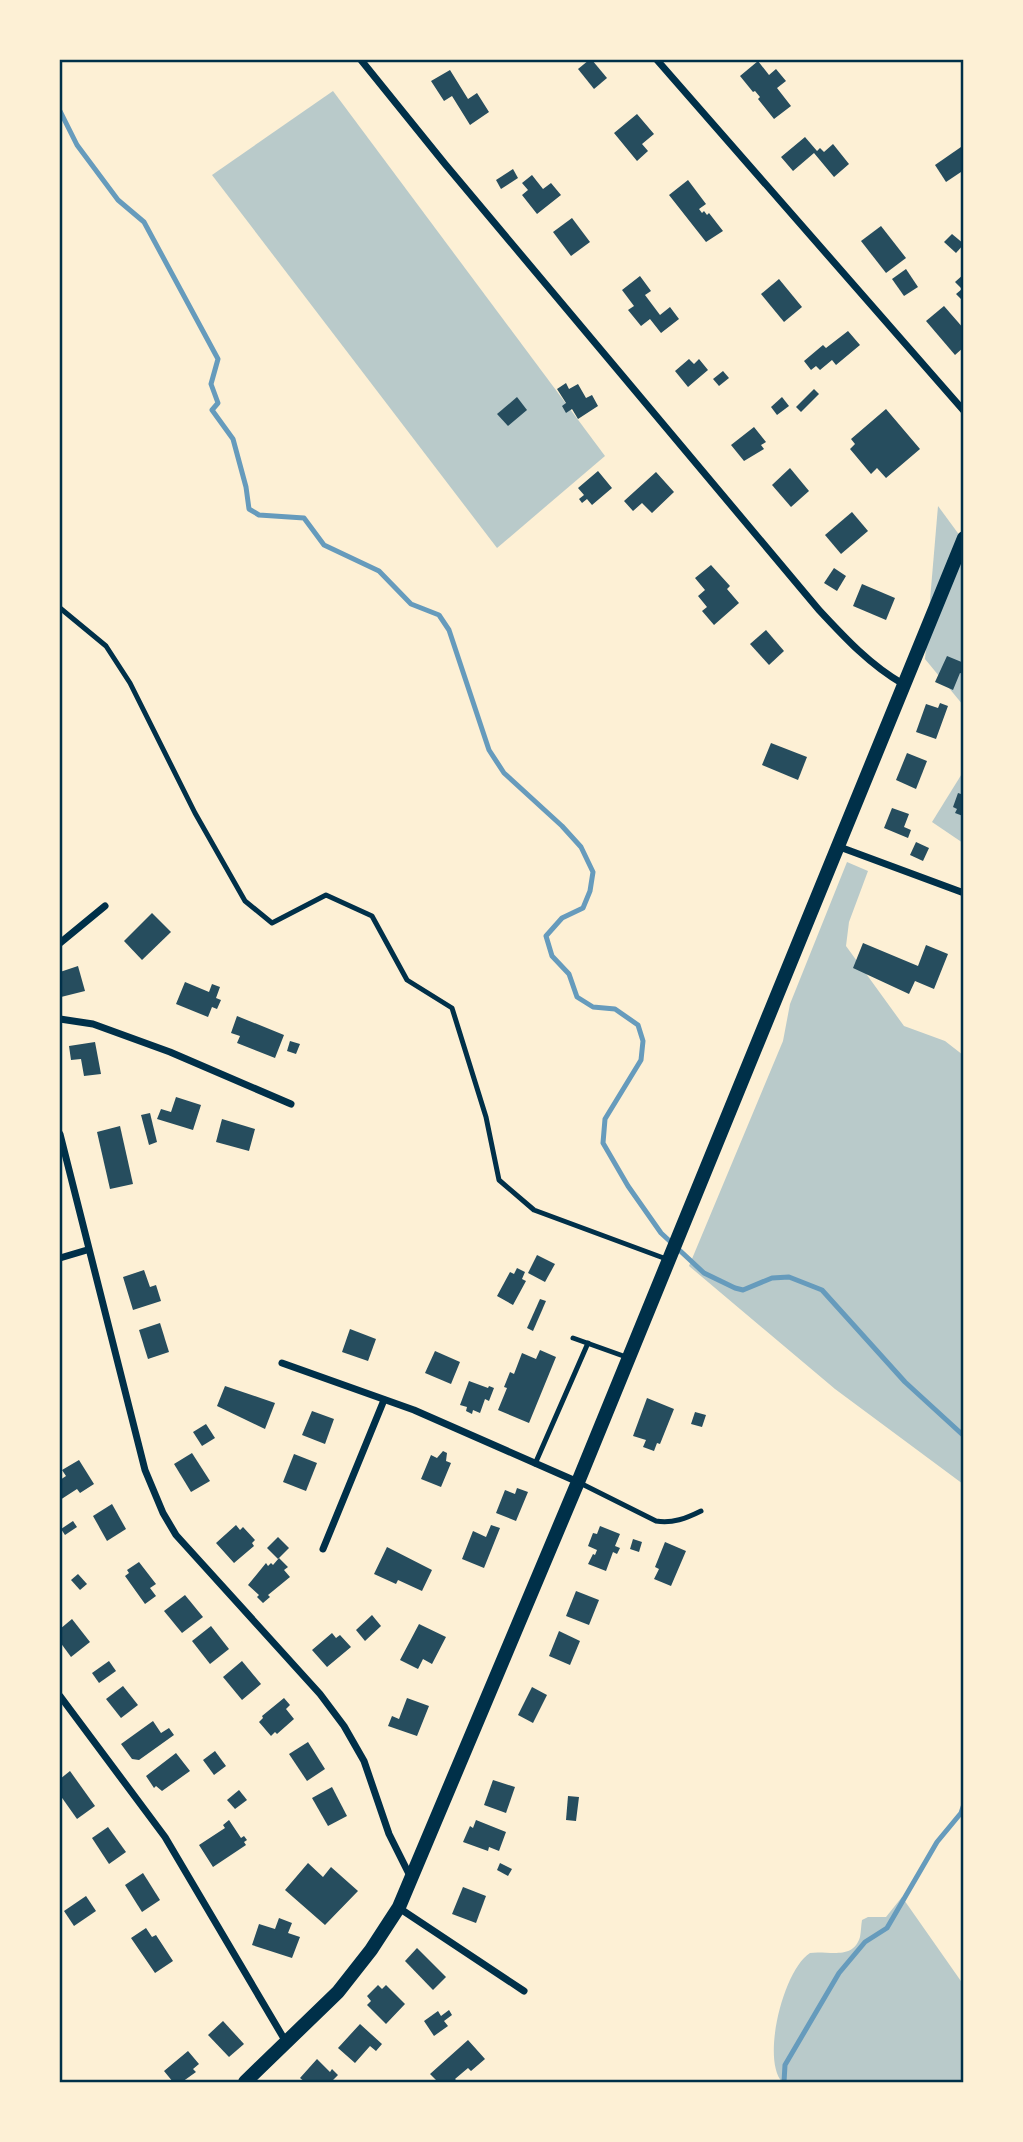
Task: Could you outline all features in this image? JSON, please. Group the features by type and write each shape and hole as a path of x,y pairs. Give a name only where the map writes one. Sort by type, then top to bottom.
{"main road":[{"path":"245,2082 338,1992 399,1908 579,1482 964,538"}],"street":[{"path":"361,60 819,610 859,653 903,684"},
{"path":"657,60 964,411"},
{"path":"837,846 964,893"},
{"path":"60,943 105,906"},
{"path":"60,1019 93,1024 114,1031 290,1104"},
{"path":"60,1134 87,1250 145,1470 163,1513 176,1535 312,1684 344,1726 364,1761 389,1833 411,1879"},
{"path":"60,1258 87,1250"},
{"path":"282,1363 438,1421 579,1482"},
{"path":"323,1549 384,1400"},
{"path":"60,1696 165,1837 286,2042"},
{"path":"399,1908 524,1991"}],"lane":[{"path":"60,608 106,646 130,683 195,813 245,901 272,923 326,895 372,916 407,980 452,1008 486,1117 499,1180 534,1210 669,1258"},
{"path":"573,1338 629,1358"},
{"path":"535,1464 588,1343"},
{"path":"579,1482 656,1521 684,1520 701,1511"}],"shaded area":[{"path":"333,91 605,456 497,548 212,175"},
{"path":"938,506 963,540 963,705 925,659"},
{"path":"963,772 963,843 932,822"},
{"path":"847,862 868,871 849,922 846,946 904,1026 945,1041 963,1055 963,1484 835,1389 689,1266 783,1041 790,1004"},
{"path":"902,1897 963,1984 963,2082 782,2082 776,2070 774,2054 778,2015 784,1995 800,1962 810,1953 839,1953 852,1949 860,1937 862,1920 868,1917 886,1917"}],"building":[{"path":"592,60 607,78 594,89 578,69"},
{"path":"758,61 769,75 776,69 786,81 777,88 791,106 774,119 758,99 760,97 740,76"},
{"path":"450,70 468,99 477,93 489,112 470,125 452,96 444,101 431,81"},
{"path":"637,114 654,134 642,144 648,151 637,161 614,133"},
{"path":"805,137 817,151 820,148 824,152 833,144 849,164 834,177 814,153 793,171 781,157"},
{"path":"961,147 964,152 964,170 946,182 935,165"},
{"path":"513,169 518,178 501,189 496,180"},
{"path":"532,175 543,189 551,183 561,195 537,214 522,195 528,190 522,183"},
{"path":"688,180 706,204 699,209 707,215 709,213 723,231 706,242 669,195"},
{"path":"572,218 590,242 571,256 553,232"},
{"path":"881,226 906,258 886,273 861,241"},
{"path":"952,234 964,244 956,253 944,242"},
{"path":"906,269 918,287 904,296 892,279"},
{"path":"964,274 962,300 956,294 962,289 955,282"},
{"path":"640,276 651,291 645,295 660,315 670,307 679,319 661,333 650,319 641,326 628,310 634,306 622,290"},
{"path":"779,279 802,307 784,322 761,294"},
{"path":"944,306 964,329 964,347 955,355 926,321"},
{"path":"848,331 860,345 836,365 832,360 820,370 816,366 811,370 804,361 823,345 826,348"},
{"path":"689,359 694,364 699,359 708,370 688,387 675,371"},
{"path":"723,371 729,378 719,386 713,379"},
{"path":"566,383 569,389 578,384 586,398 592,395 598,406 578,419 572,409 566,413 562,406 566,403 557,389"},
{"path":"814,389 819,394 801,412 796,407"},
{"path":"517,397 527,410 508,426 497,414"},
{"path":"782,397 789,406 777,415 771,407"},
{"path":"886,409 920,449 886,478 877,468 871,474 850,449 855,444 851,439"},
{"path":"754,427 766,442 761,445 764,449 744,461 731,445"},
{"path":"790,468 809,491 791,507 772,485"},
{"path":"598,471 612,488 592,505 587,499 582,503 579,499 584,495 578,488"},
{"path":"656,472 674,492 652,513 642,503 633,511 624,501"},
{"path":"852,512 868,531 841,554 825,535"},
{"path":"711,565 730,586 727,589 739,603 714,625 702,611 707,607 698,596 705,590 695,578"},
{"path":"834,568 846,576 837,591 824,583"},
{"path":"862,584 895,598 886,620 853,606"},
{"path":"766,630 784,651 769,665 750,644"},
{"path":"947,656 964,663 964,674 960,673 953,690 935,682"},
{"path":"940,703 948,706 936,739 916,732 926,704 938,708"},
{"path":"771,743 807,757 798,780 762,765"},
{"path":"907,753 927,761 916,789 896,780"},
{"path":"958,793 964,795 963,816 955,813 957,809 953,807"},
{"path":"892,808 909,814 904,827 911,830 908,838 884,828"},
{"path":"916,842 929,848 923,861 910,855"},
{"path":"152,913 171,932 142,960 124,941"},
{"path":"863,943 918,966 926,945 948,954 934,989 915,981 909,994 853,968"},
{"path":"78,966 85,991 61,997 60,972"},
{"path":"185,982 209,992 212,984 220,987 216,998 221,1000 217,1009 212,1007 208,1017 176,1004"},
{"path":"237,1016 284,1035 275,1058 237,1043 240,1036 231,1033"},
{"path":"290,1041 300,1044 296,1054 287,1051"},
{"path":"95,1042 101,1074 84,1076 81,1059 71,1060 69,1046"},
{"path":"176,1097 201,1105 193,1130 157,1119 161,1109 171,1112"},
{"path":"150,1113 157,1142 149,1145 141,1115"},
{"path":"222,1119 255,1129 249,1151 216,1142"},
{"path":"120,1126 133,1184 110,1189 97,1132"},
{"path":"537,1255 555,1264 545,1282 528,1273"},
{"path":"517,1268 525,1272 522,1279 526,1281 513,1305 497,1296 510,1272 514,1274"},
{"path":"144,1270 150,1287 156,1285 161,1301 133,1310 123,1277"},
{"path":"540,1299 546,1301 533,1331 527,1328"},
{"path":"160,1323 169,1352 148,1359 139,1330"},
{"path":"350,1329 376,1339 368,1361 342,1352"},
{"path":"540,1350 556,1357 529,1423 498,1410 510,1372 514,1374 522,1353 536,1359"},
{"path":"435,1351 460,1362 451,1384 425,1373"},
{"path":"469,1381 494,1388 489,1401 485,1399 480,1413 473,1410 472,1414 466,1411 467,1407 460,1405"},
{"path":"225,1386 275,1403 265,1429 217,1406"},
{"path":"647,1398 674,1409 660,1444 657,1443 654,1451 643,1447 646,1440 633,1436"},
{"path":"312,1411 334,1419 325,1444 302,1435"},
{"path":"695,1412 706,1415 702,1427 691,1424"},
{"path":"206,1424 215,1438 202,1446 193,1432"},
{"path":"443,1451 447,1453 446,1461 451,1463 441,1487 421,1479 431,1455 437,1458"},
{"path":"192,1453 210,1481 191,1492 174,1464"},
{"path":"294,1454 317,1463 306,1491 283,1482"},
{"path":"79,1460 94,1484 80,1493 77,1489 60,1500 60,1480 66,1476 62,1470"},
{"path":"517,1488 528,1492 516,1521 496,1513 505,1490 515,1494"},
{"path":"112,1504 126,1529 107,1541 93,1516"},
{"path":"73,1521 77,1527 65,1535 61,1529"},
{"path":"236,1525 240,1530 243,1527 255,1540 252,1543 254,1546 234,1563 216,1543"},
{"path":"491,1525 500,1528 484,1568 462,1559 473,1531 486,1537"},
{"path":"600,1526 620,1534 615,1546 620,1548 617,1554 613,1552 606,1571 588,1564 597,1550 588,1546 593,1533 597,1534"},
{"path":"278,1537 289,1548 278,1559 267,1548"},
{"path":"633,1539 642,1542 639,1552 630,1549"},
{"path":"665,1542 686,1551 671,1586 654,1579 659,1569 655,1567"},
{"path":"387,1547 432,1570 422,1591 398,1580 396,1584 374,1574"},
{"path":"279,1558 288,1567 284,1570 290,1577 268,1595 270,1597 263,1603 248,1585 266,1563 268,1566 271,1563 273,1565"},
{"path":"139,1562 156,1584 150,1588 156,1596 145,1604 125,1576 129,1573 127,1570"},
{"path":"78,1574 87,1584 80,1590 71,1580"},
{"path":"576,1591 599,1600 589,1625 566,1616"},
{"path":"185,1595 203,1617 182,1633 164,1611"},
{"path":"372,1615 381,1626 365,1641 356,1630"},
{"path":"72,1619 90,1642 71,1657 60,1642 60,1629"},
{"path":"419,1624 446,1637 432,1664 423,1659 418,1669 400,1660"},
{"path":"211,1626 229,1649 210,1664 192,1641"},
{"path":"559,1631 580,1641 570,1665 549,1656"},
{"path":"332,1633 336,1638 340,1635 351,1647 327,1667 312,1650"},
{"path":"109,1661 116,1671 99,1683 92,1673"},
{"path":"242,1661 261,1684 242,1700 223,1677"},
{"path":"123,1686 138,1705 121,1718 106,1699"},
{"path":"532,1687 547,1695 533,1723 518,1715"},
{"path":"284,1698 290,1705 286,1709 294,1719 271,1736 259,1722 262,1716"},
{"path":"407,1698 429,1706 417,1736 388,1726 392,1716 399,1719"},
{"path":"153,1721 161,1733 169,1728 174,1735 139,1760 132,1759 121,1744"},
{"path":"308,1742 325,1769 307,1781 289,1754"},
{"path":"215,1751 226,1766 214,1775 203,1760"},
{"path":"176,1753 190,1771 162,1791 156,1786 154,1788 146,1776"},
{"path":"70,1771 95,1806 77,1819 60,1795 60,1779"},
{"path":"493,1780 515,1787 506,1813 484,1805"},
{"path":"332,1787 347,1816 328,1826 312,1798"},
{"path":"239,1790 247,1800 235,1809 227,1800"},
{"path":"568,1796 579,1797 576,1821 566,1820"},
{"path":"229,1820 241,1838 244,1836 247,1840 244,1842 246,1845 213,1867 199,1845 225,1828 223,1825"},
{"path":"476,1820 506,1832 499,1851 489,1847 488,1851 463,1842 470,1826 473,1828"},
{"path":"108,1827 126,1852 109,1864 92,1838"},
{"path":"308,1863 323,1877 331,1867 358,1891 325,1925 285,1890"},
{"path":"500,1863 512,1869 508,1876 497,1870"},
{"path":"143,1873 160,1900 142,1912 125,1885"},
{"path":"463,1887 486,1896 476,1923 452,1914"},
{"path":"86,1896 96,1911 74,1926 64,1911"},
{"path":"279,1918 292,1923 288,1933 300,1937 292,1958 252,1945 259,1924 275,1929"},
{"path":"146,1928 152,1937 156,1935 173,1961 155,1973 131,1938"},
{"path":"417,1948 446,1977 433,1990 405,1961"},
{"path":"378,1985 382,1989 386,1985 405,2004 386,2024 367,2005 371,2001 367,1996"},
{"path":"449,2010 452,2015 444,2021 448,2026 434,2036 424,2021 438,2011 441,2016"},
{"path":"223,2021 244,2044 229,2057 208,2035"},
{"path":"360,2024 382,2044 376,2051 370,2046 355,2063 338,2048"},
{"path":"468,2040 485,2059 471,2071 468,2068 455,2079 458,2082 438,2082 430,2074"},
{"path":"188,2051 199,2064 193,2069 196,2072 182,2082 173,2082 164,2071"},
{"path":"317,2059 330,2072 332,2069 338,2075 331,2082 305,2082 300,2078"}],"waterway":[{"path":"60,111 77,145 118,200 144,222 218,359 211,384 218,403 212,410 233,439 249,509 259,515 304,518 324,545 379,571 411,604 439,615 449,630 489,750 504,773 581,847 593,872 590,891 583,908 562,918 546,936 552,956 569,974 577,997 593,1007 615,1009 638,1025 643,1041 641,1060 605,1119 603,1143 628,1186 661,1233 704,1273 743,1290 772,1278 789,1277 822,1290 905,1382 964,1436"},
{"path":"784,2082 785,2065 839,1973 865,1942 887,1928 937,1842 961,1813 964,1804"}]}
